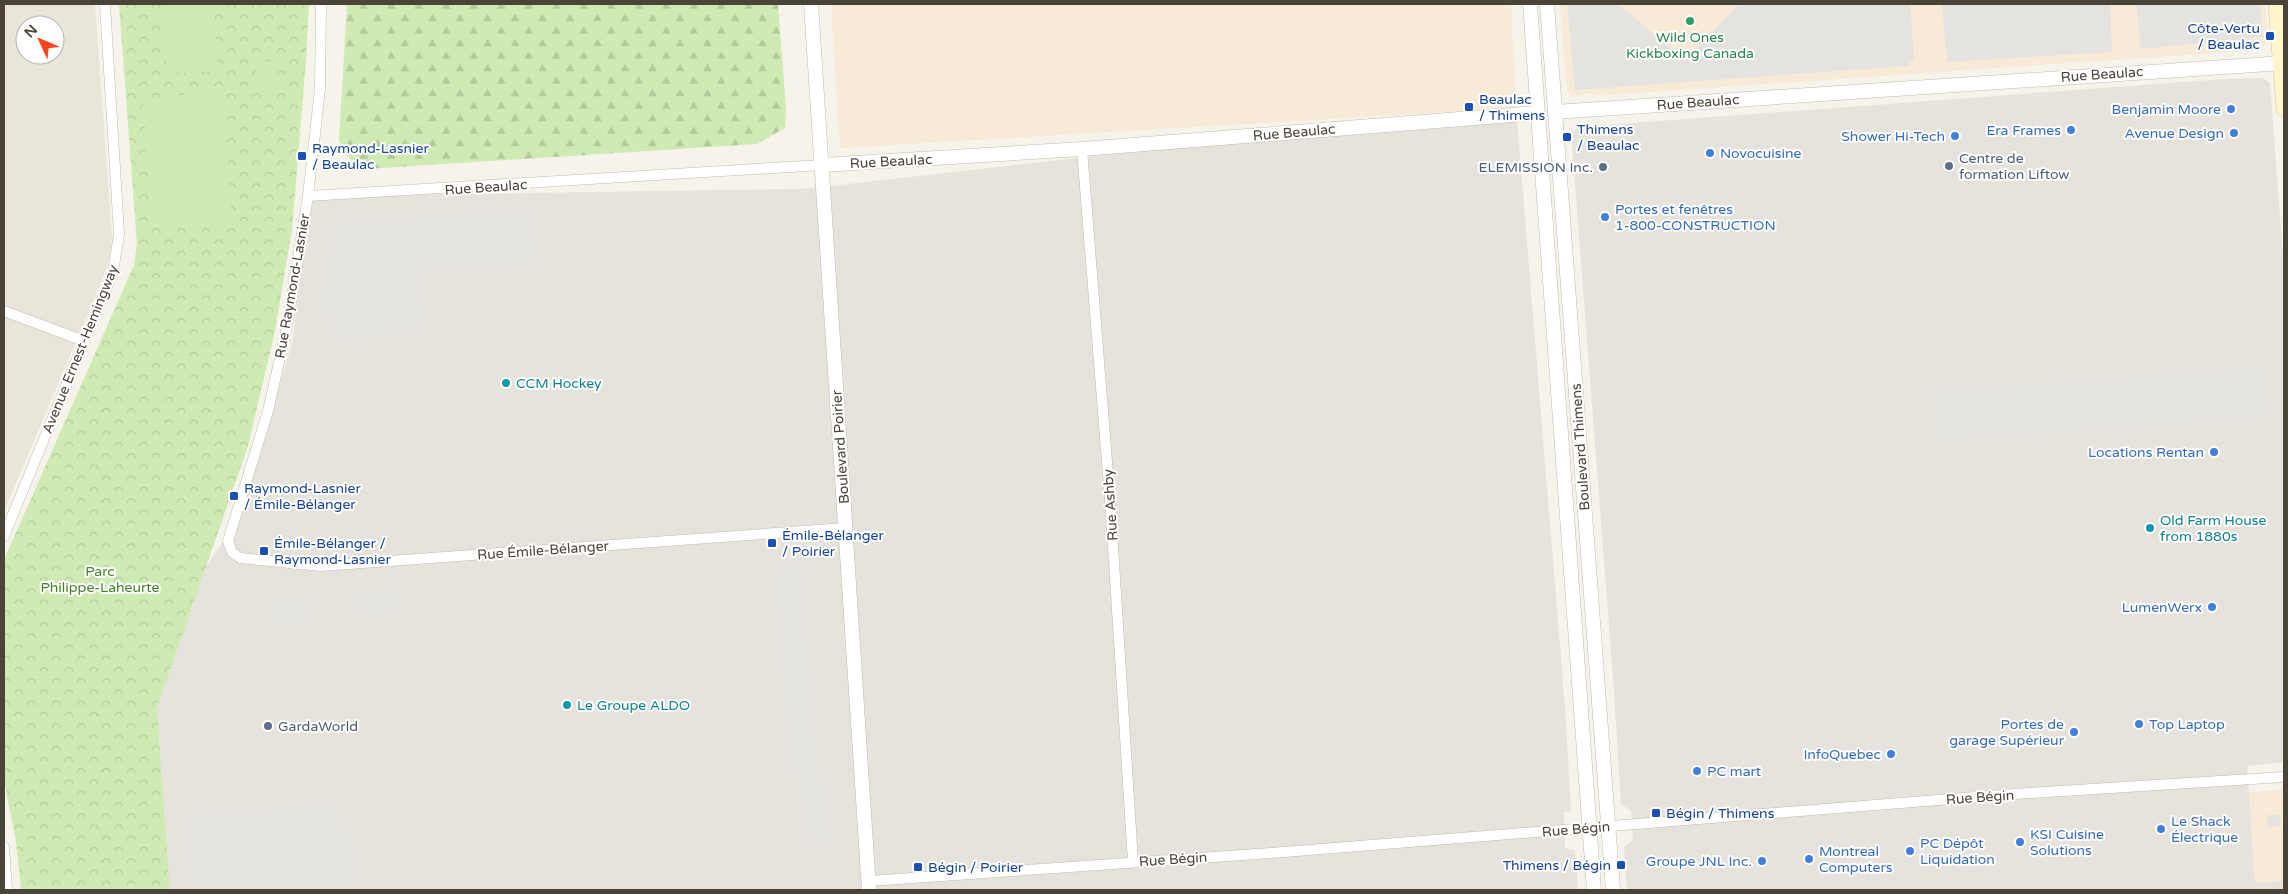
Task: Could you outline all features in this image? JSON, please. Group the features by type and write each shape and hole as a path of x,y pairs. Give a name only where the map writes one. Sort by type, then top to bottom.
{"main road":[{"path":"2276,4 2283,62 2284,109"}],"street":[{"name":"Avenue Ernest-Hemingway","path":"4,536 113,272 120,234 105,4"},
{"name":"Rue Raymond-Lasnier","path":"240,558 232,552 228,541 270,402 287,327 308,196 320,89 321,4"},
{"name":"Boulevard Poirier","path":"812,4 869,886"},
{"name":"Boulevard Thimens","path":"1530,4 1594,890"},
{"name":"Boulevard Thimens","path":"1547,4 1613,890"},
{"name":"Rue Beaulac","path":"308,196 1082,149 1537,112 2283,62"},
{"name":"Rue Ashby","path":"1082,149 1110,499 1133,862"},
{"path":"4,311 84,341"},
{"name":"Rue Émile-Bélanger","path":"240,558 321,566 846,528"},
{"path":"1570,564 1588,563"},
{"path":"1579,694 1598,693"},
{"name":"Rue Bégin","path":"869,886 1133,862 2004,795 2284,777"},
{"path":"4,846 7,890"}],"shaded area":[{"path":"4,4 95,4 112,237 110,257 104,276 4,511"},
{"path":"831,4 1511,4 1516,108 840,148"},
{"path":"1560,4 2265,4 2267,26 2266,44 2258,50 1592,96 1591,93 1581,94 1579,97 1571,96 1567,90"},
{"path":"1567,4 1618,4 1685,60 1739,4 1910,4 1914,58 1907,66 1575,90"},
{"path":"1942,4 2110,4 2112,52 1947,62"},
{"path":"2136,4 2260,4 2263,37 2141,49"},
{"path":"2263,78 2270,83 2284,270 2284,762 2247,766 2255,883 2284,881 2284,890 1627,890 1624,847 1633,840 1631,811 1621,804 1571,132 1579,127 2225,79"},
{"path":"1516,108 1565,708 1571,811 1564,812 1565,848 1575,851 1578,890 170,890 157,708 206,566 241,516 293,339 308,196 805,189"},
{"path":"532,209 538,266 423,269 424,332 334,341 332,317 321,317 318,283 326,282 325,267 337,222"},
{"path":"2264,366 2268,418 1937,442 1933,390"},
{"path":"802,562 818,773 827,773 832,845 804,847 799,778 789,778 774,564"},
{"path":"399,588 401,614 354,618 352,592"},
{"path":"310,597 312,623 272,626 270,600"},
{"path":"2284,790 2284,881 2255,883 2248,792"},
{"path":"338,802 339,826 354,825 356,890 191,890 185,815"},
{"path":"2267,815 2280,815 2281,826 2268,827"}],"green space":[{"name":"Parc Philippe-Laheurte","path":"119,4 309,4 292,230 275,331 248,446 157,708 170,890 21,890 16,842 4,780 4,560 134,265 137,245"},
{"path":"163,4 214,4 218,71 167,74"},
{"path":"347,4 778,4 786,109 785,128 757,144 366,169 351,161 339,141"},
{"path":"277,60 280,91 258,93 256,63"},
{"path":"223,92 232,220 152,226 143,98"}],"place":[{"name":"Wild Ones Kickboxing Canada","path":"1690,21"},
{"name":"Côte-Vertu / Beaulac","path":"2270,36"},
{"name":"Beaulac / Thimens","path":"1469,107"},
{"name":"Benjamin Moore","path":"2231,109"},
{"name":"Era Frames","path":"2071,130"},
{"name":"Avenue Design","path":"2234,133"},
{"name":"Shower Hi-Tech","path":"1955,136"},
{"name":"Thimens / Beaulac","path":"1567,137"},
{"name":"Novocuisine","path":"1710,153"},
{"name":"Raymond-Lasnier / Beaulac","path":"302,156"},
{"name":"Centre de formation Liftow","path":"1949,166"},
{"name":"ELEMISSION Inc.","path":"1603,167"},
{"name":"Portes et fenêtres 1-800-CONSTRUCTION","path":"1605,217"},
{"name":"CCM Hockey","path":"506,383"},
{"name":"Locations Rentan","path":"2214,452"},
{"name":"Raymond-Lasnier / Émile-Bélanger","path":"234,496"},
{"name":"Old Farm House from 1880s","path":"2150,528"},
{"name":"Émile-Bélanger / Poirier","path":"772,543"},
{"name":"Émile-Bélanger / Raymond-Lasnier","path":"264,551"},
{"name":"LumenWerx","path":"2212,607"},
{"name":"Le Groupe ALDO","path":"567,705"},
{"name":"Top Laptop","path":"2139,724"},
{"name":"GardaWorld","path":"268,726"},
{"name":"Portes de garage Supérieur","path":"2074,732"},
{"name":"InfoQuebec","path":"1891,754"},
{"name":"PC mart","path":"1697,771"},
{"name":"Bégin / Thimens","path":"1656,813"},
{"name":"Le Shack Électrique","path":"2161,829"},
{"name":"KSI Cuisine Solutions","path":"2020,842"},
{"name":"PC Dépôt Liquidation","path":"1910,851"},
{"name":"Montreal Computers","path":"1809,859"},
{"name":"Groupe JNL Inc.","path":"1762,861"},
{"name":"Thimens / Bégin","path":"1621,865"},
{"name":"Bégin / Poirier","path":"918,867"}]}
